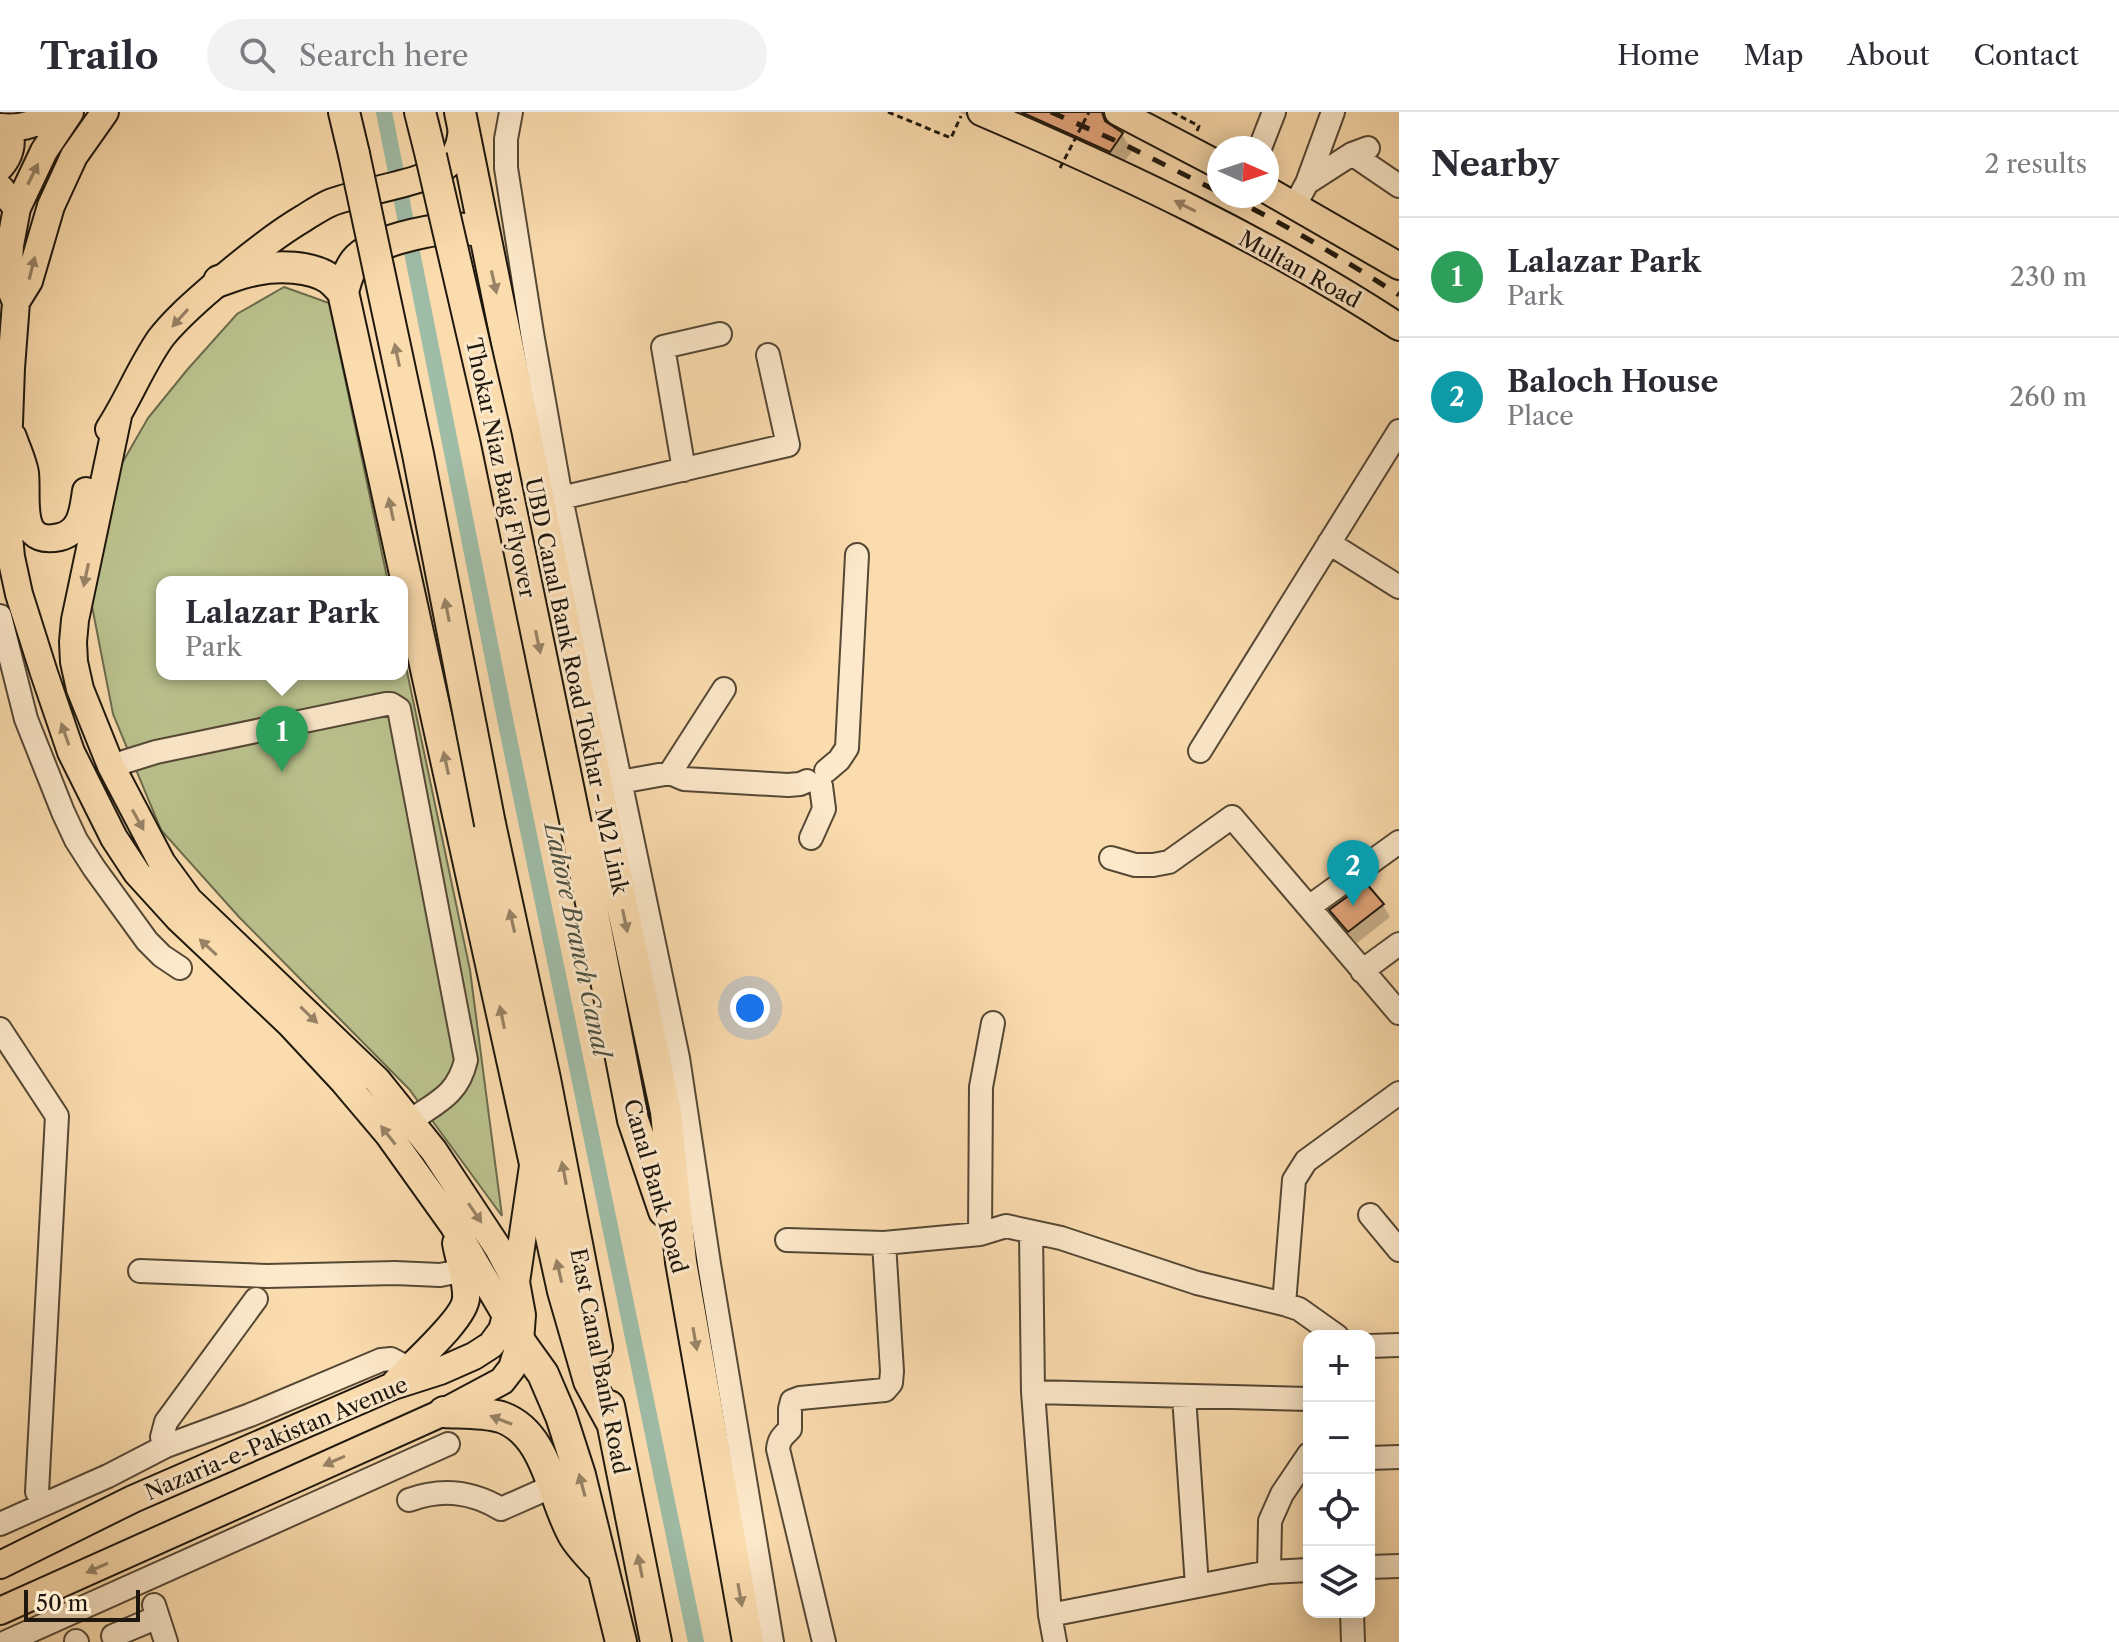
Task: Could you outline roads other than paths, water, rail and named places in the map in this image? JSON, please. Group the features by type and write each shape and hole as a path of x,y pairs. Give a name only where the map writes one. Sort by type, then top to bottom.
{"highway":[{"name":"East Canal Bank Road","path":"344,112 418,454 656,1642"},
{"name":"Thokar Niaz Baig Flyover","path":"420,112 496,437 576,825"},
{"name":"UBD Canal Bank Road Tokhar - M2 Link","path":"462,116 484,236 666,1112 681,1262"},
{"path":"405,576 343,292 347,276 358,258 385,243 443,229 471,229 484,236"},
{"path":"219,281 255,270 292,268 328,277 343,292"},
{"path":"408,588 563,1291 589,1381 612,1423"},
{"name":"Canal Bank Road","path":"576,825 633,1120 681,1262 748,1642"},
{"path":"514,1329 543,1374 561,1416 580,1475 621,1642"},
{"path":"444,1412 503,1418 534,1442 574,1536 605,1573"}],"main road":[{"path":"0,167 6,160 12,139 5,127 36,123 58,112"},
{"path":"70,112 8,198 8,283 16,302 6,506 11,557 19,594 71,752 114,838 137,873 178,918 289,1023 388,1134 453,1225 514,1329 522,1315 516,1282 498,1248 434,1151 377,1080 189,900 162,863 111,766 80,689 73,642 118,416"},
{"path":"16,302 29,281 51,206 74,156 105,112"},
{"name":"Multan Road","path":"981,112 1184,205 1281,256 1399,327"},
{"path":"1118,112 1207,159"},
{"path":"10,426 25,471 29,528 40,537 67,534 80,521 93,455 161,338 192,305 253,252 330,203 445,168 453,160 461,140 462,116"},
{"path":"1279,191 1301,194 1399,266"},
{"path":"516,1282 545,1079"},
{"path":"400,1377 456,1321 466,1302 453,1225"},
{"name":"Nazaria-e-Pakistan Avenue","path":"0,1565 133,1499 400,1377 440,1371 474,1356 514,1329 512,1368 502,1381 444,1412 7,1608"}],"street":[{"path":"511,112 506,139 506,168 532,333 561,498 678,1058 772,1642"},
{"path":"1265,136 1274,112"},
{"path":"1301,194 1333,112"},
{"path":"1301,194 1360,151 1399,186"},
{"path":"684,470 663,347 720,334"},
{"path":"561,498 788,445 768,355"},
{"path":"1200,751 1399,431"},
{"path":"1329,543 1399,587"},
{"path":"620,782 670,773 684,779 800,784 818,779 839,760 847,748 857,555"},
{"path":"0,616 8,679 76,840 147,941 180,968"},
{"path":"8,679 44,673 74,662"},
{"path":"670,773 724,689"},
{"path":"111,766 156,752 386,704 399,709 466,1060 462,1077 451,1092 410,1121"},
{"path":"811,838 824,809 818,779"},
{"path":"1111,858 1135,865 1169,862 1232,817 1399,1013"},
{"path":"1309,907 1399,842"},
{"path":"1362,971 1399,944"},
{"path":"980,1234 981,1087 993,1023"},
{"path":"0,1029 57,1116 37,1492 44,1504"},
{"path":"1284,1304 1294,1180 1306,1161 1399,1093"},
{"path":"1370,1215 1399,1250"},
{"path":"787,1240 884,1243 980,1234 1006,1226 1061,1238 1197,1283 1284,1304 1299,1309 1329,1330"},
{"path":"1031,1232 1033,1392 1050,1615 1055,1642"},
{"path":"824,1642 778,1449 781,1436 790,1429 792,1401 885,1390 891,1383 884,1243"},
{"path":"140,1271 267,1276 440,1275 461,1271"},
{"path":"166,1446 162,1437 166,1422 256,1299"},
{"path":"1375,1346 1399,1345"},
{"path":"0,1524 108,1476 166,1446 250,1415 381,1360 391,1359 400,1377"},
{"path":"1033,1392 1303,1399"},
{"path":"1184,1396 1197,1586"},
{"path":"6,1642 30,1638 448,1444"},
{"path":"741,1458 778,1449"},
{"path":"1375,1458 1399,1457"},
{"path":"1269,1572 1270,1521 1282,1494 1303,1463"},
{"path":"409,1500 442,1492 465,1493 501,1509 553,1486"},
{"path":"1375,1567 1399,1566"},
{"path":"1050,1615 1269,1572 1303,1570"},
{"path":"7,1608 30,1638"},
{"path":"116,1642 113,1636 156,1610 166,1642"},
{"path":"1352,1618 1353,1642"}],"waterway":[{"name":"Lahore Branch Canal","path":"384,112 396,172"},
{"name":"Lahore Branch Canal","path":"400,190 407,228"},
{"name":"Lahore Branch Canal","path":"411,247 696,1642"}],"railway":[{"path":"1051,112 1207,186"},
{"path":"1250,208 1399,295"}],"place":[{"name":"Lalazar Park","path":"282,772"},
{"name":"Baloch House","path":"1353,906"}]}
